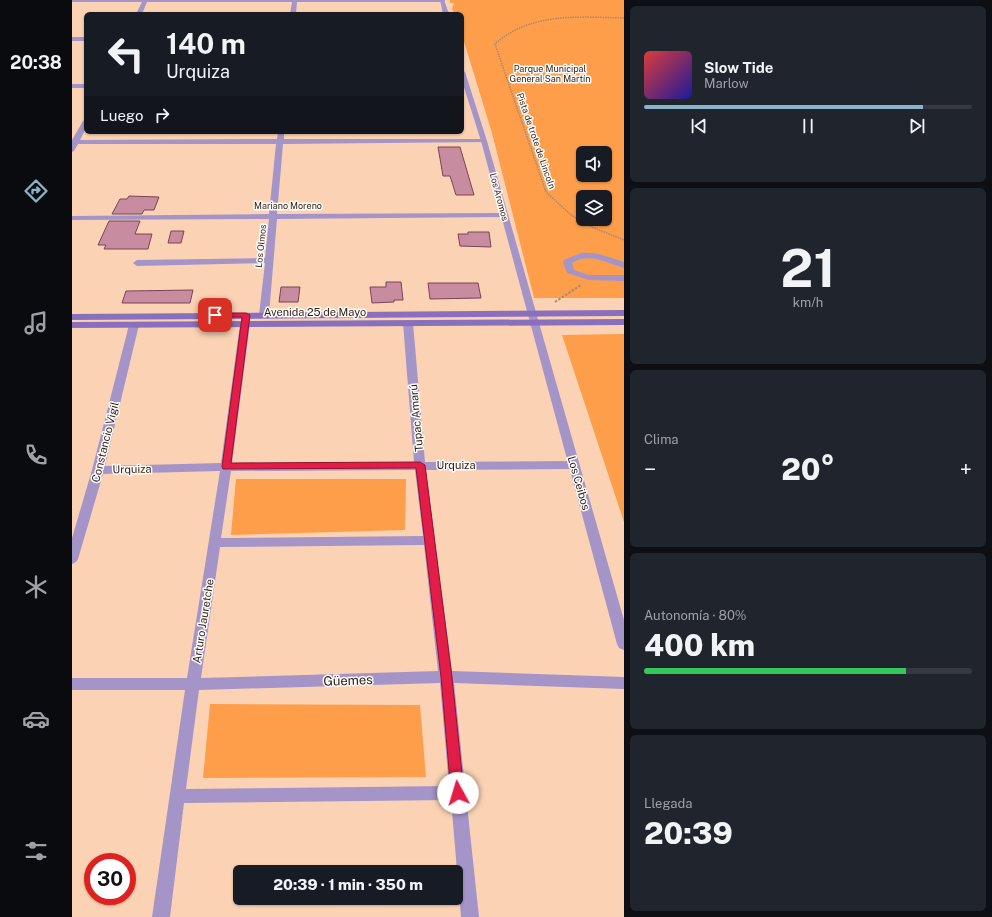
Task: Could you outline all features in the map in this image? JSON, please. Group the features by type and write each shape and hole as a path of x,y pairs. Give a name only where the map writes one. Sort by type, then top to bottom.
{"main road":[{"path":"533,318 555,313 624,313"},
{"name":"Avenida 25 de Mayo","path":"72,316 246,320"},
{"path":"533,318 624,322"},
{"name":"Avenida 25 de Mayo","path":"72,325 134,325 264,319 533,318"},
{"name":"Avenida 25 de Mayo","path":"264,319 408,324 533,318"}],"street":[{"path":"293,12 295,0"},
{"path":"72,1 443,0 446,12"},
{"path":"140,12 145,1"},
{"path":"72,39 84,39"},
{"name":"Los Aromos","path":"464,84 484,141 533,318"},
{"path":"72,86 84,86"},
{"path":"72,150 74,142 84,124"},
{"name":"Los Olmos","path":"264,319 281,134"},
{"path":"74,142 484,141"},
{"name":"Mariano Moreno","path":"72,218 504,215"},
{"path":"624,265 601,256 588,255 573,258 567,262 570,271 579,276 592,279 624,278"},
{"path":"137,263 270,260"},
{"name":"Los Ceibos","path":"533,318 624,644"},
{"name":"Arturo Jauretche","path":"161,917 177,796 215,543 246,320"},
{"name":"Tupac Amarú","path":"408,324 420,465 446,677 470,917"},
{"name":"Constancio Vigil","path":"72,559 98,470 134,325"},
{"name":"Urquiza","path":"98,470 226,467 573,465"},
{"path":"215,543 430,540"},
{"name":"Güemes","path":"72,684 193,684 446,677 624,683"},
{"path":"177,796 458,793"}],"path":[{"name":"Pista de trote de Lincoln","path":"624,18 576,18 533,24 512,30 502,36 495,44 546,192 553,201 576,219 624,240"},
{"path":"555,313 555,302 592,279"}],"green space":[{"name":"Parque Municipal General San Martín","path":"450,0 624,0 624,298 534,298 492,133 464,42 464,12 454,12 452,9 454,3 450,3"},
{"path":"624,334 624,522 562,335"},
{"path":"236,479 406,479 405,530 231,535"},
{"path":"210,704 420,705 426,777 203,778"}],"building":[{"path":"438,147 460,147 474,195 456,195 450,176 443,176"},
{"path":"129,196 159,197 154,210 144,210 142,214 112,214 120,199 127,199"},
{"path":"109,221 140,221 135,234 152,234 148,249 104,249 106,245 98,245"},
{"path":"171,231 184,231 181,243 168,243"},
{"path":"468,232 489,232 491,247 460,246 458,234 468,234"},
{"path":"386,282 401,282 403,300 372,303 370,287 386,287"},
{"path":"428,283 478,283 481,298 430,299"},
{"path":"281,287 300,287 298,302 279,302"},
{"path":"193,290 190,303 122,303 126,291"}],"route":[{"path":"215,315 246,315 226,467 420,465 446,677 458,793"}]}
